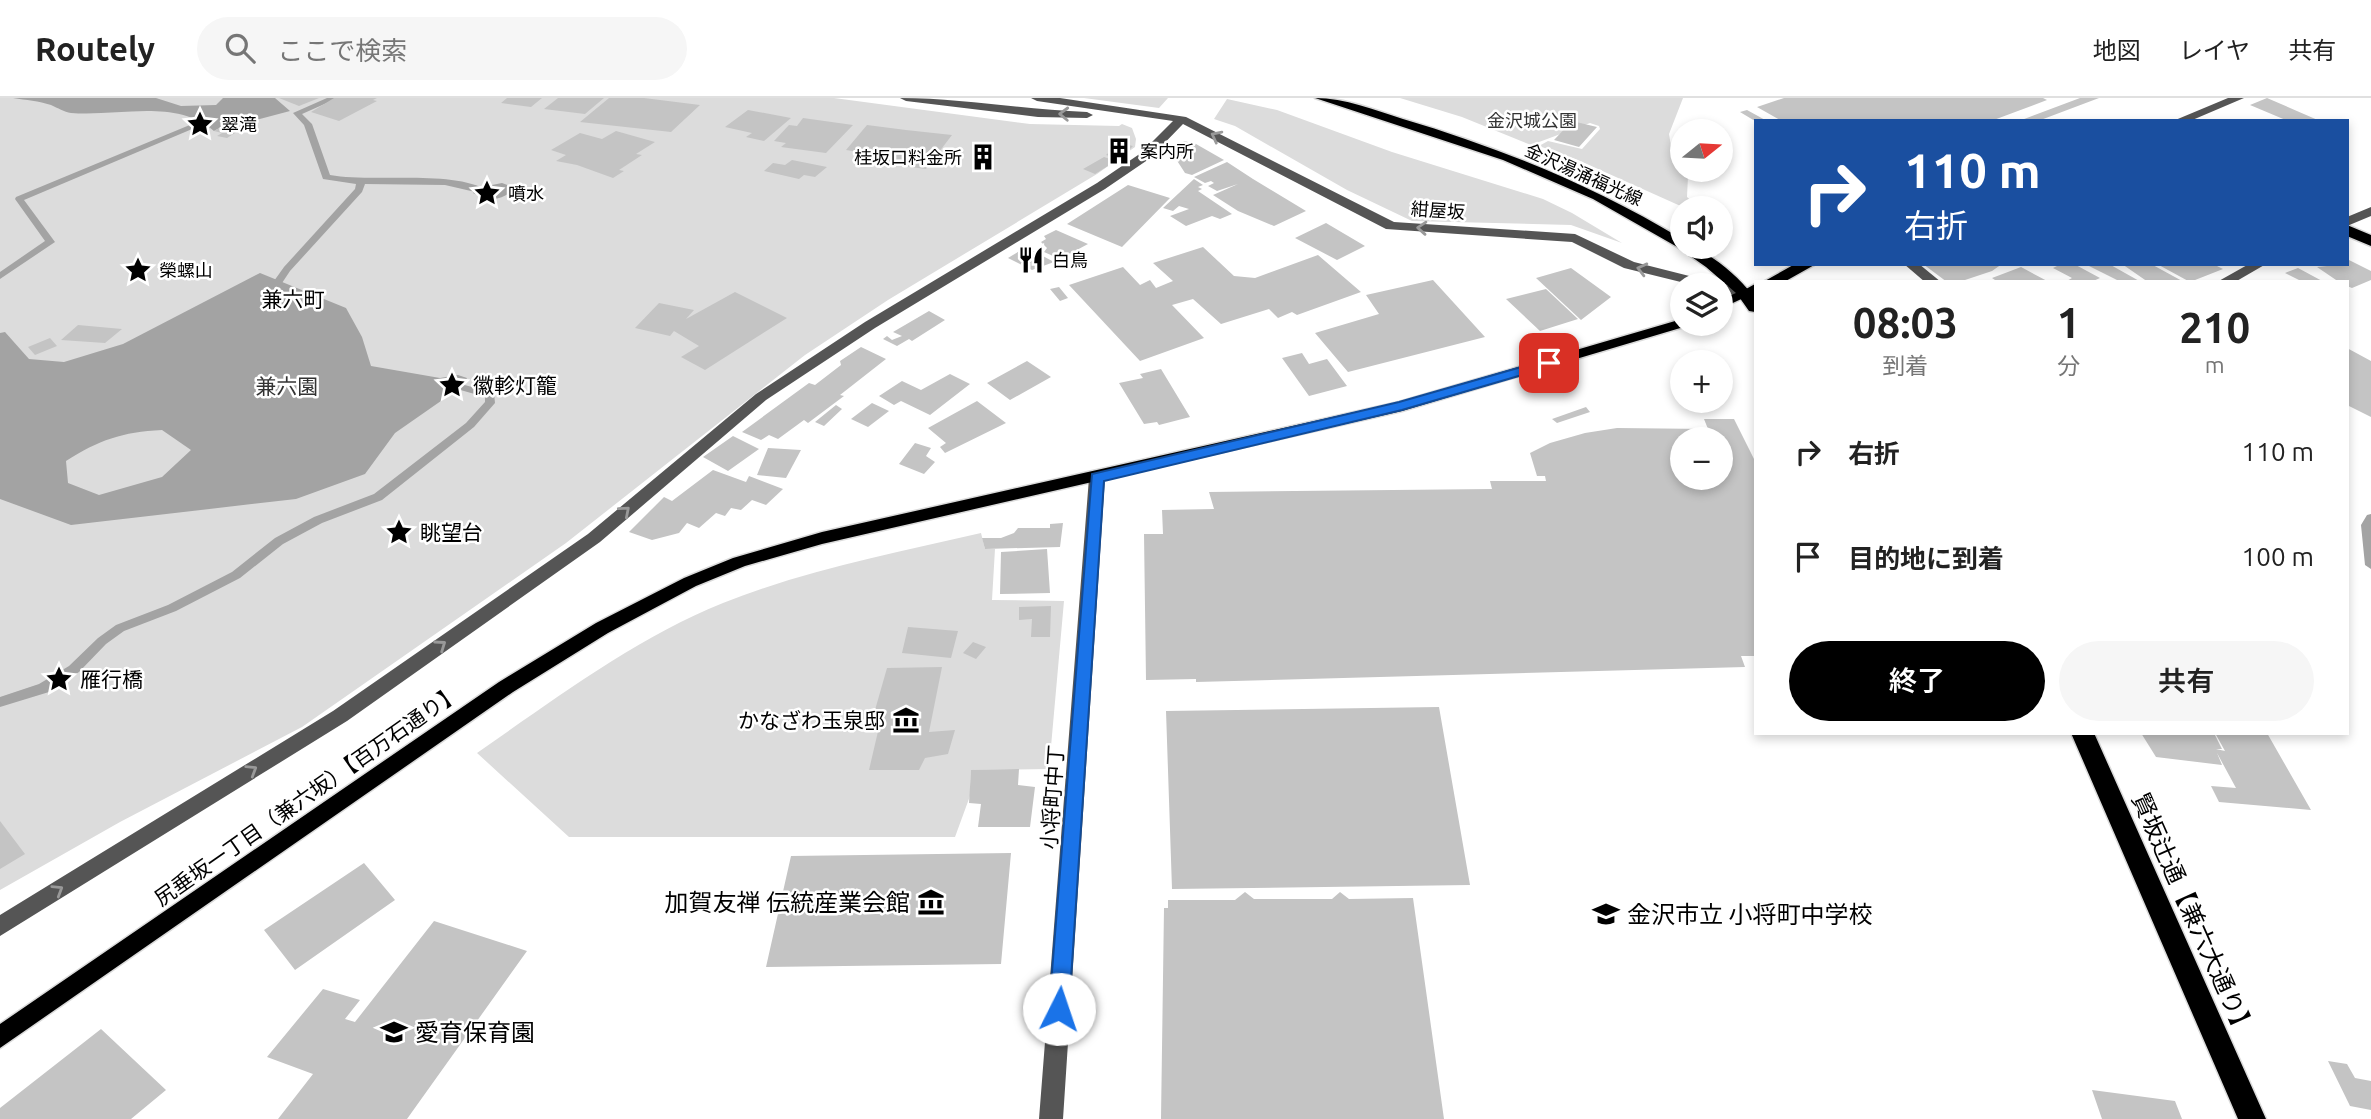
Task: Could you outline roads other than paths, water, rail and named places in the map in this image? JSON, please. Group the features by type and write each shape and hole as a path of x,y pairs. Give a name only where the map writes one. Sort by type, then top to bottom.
{"highway":[{"path":"2349,231 2371,241"},
{"path":"1775,280 1804,266"},
{"name":"賢坂辻通【兼六大通り】","path":"2083,735 2252,1119"}],"main road":[{"name":"金沢湯涌福光線","path":"1321,98 1408,123 1570,183 1642,218 1670,237"},
{"name":"金沢湯涌福光線","path":"1703,259 1752,297"},
{"path":"1733,302 1752,297"},
{"name":"尻垂坂一丁目（兼六坂）【百万石通り】","path":"0,1037 506,687 648,601 739,562 822,538 1097,478 1402,406 1670,327"}],"street":[{"path":"906,98 1038,114 1182,119"},
{"path":"1037,98 1182,119"},
{"path":"2184,119 2238,98"},
{"path":"0,926 340,716 594,538 761,397 870,325 1101,186 1144,156 1182,119"},
{"name":"紺屋坂","path":"1182,119 1391,226 1575,238 1629,265 1670,275"},
{"path":"2349,221 2371,211"},
{"path":"1913,266 1931,280"},
{"path":"2228,280 2256,266"},
{"path":"1733,292 1752,297"},
{"name":"小将町中丁","path":"1051,1119 1097,478"}],"waterway":[{"path":"334,98 297,113 308,124 326,177 365,182 445,182 484,191"},
{"path":"0,276 50,242 19,199 200,124"},
{"path":"279,281 359,190 361,182"},
{"path":"0,702 44,688 74,669 102,641 120,628 172,608 236,575 279,541 318,520 378,497 470,425 490,403 490,395 461,387"},
{"path":"2371,518 2367,525 2371,565"}],"place":[{"name":"翠滝","path":"200,124"},
{"name":"案内所","path":"1119,151"},
{"name":"桂坂口料金所","path":"983,157"},
{"name":"噴水","path":"487,193"},
{"name":"白鳥","path":"1031,260"},
{"name":"榮螺山","path":"138,270"},
{"name":"徽軫灯籠","path":"452,385"},
{"name":"眺望台","path":"399,532"},
{"name":"雁行橋","path":"59,679"},
{"name":"かなざわ玉泉邸","path":"906,720"},
{"name":"加賀友禅 伝統産業会館","path":"931,902"},
{"name":"金沢市立 小将町中学校","path":"1606,914"},
{"name":"愛育保育園","path":"394,1032"}],"district":[{"name":"兼六町","path":"293,299"}],"park label":[{"name":"金沢城公園","path":"1532,120"},
{"name":"兼六園","path":"287,386"}]}
